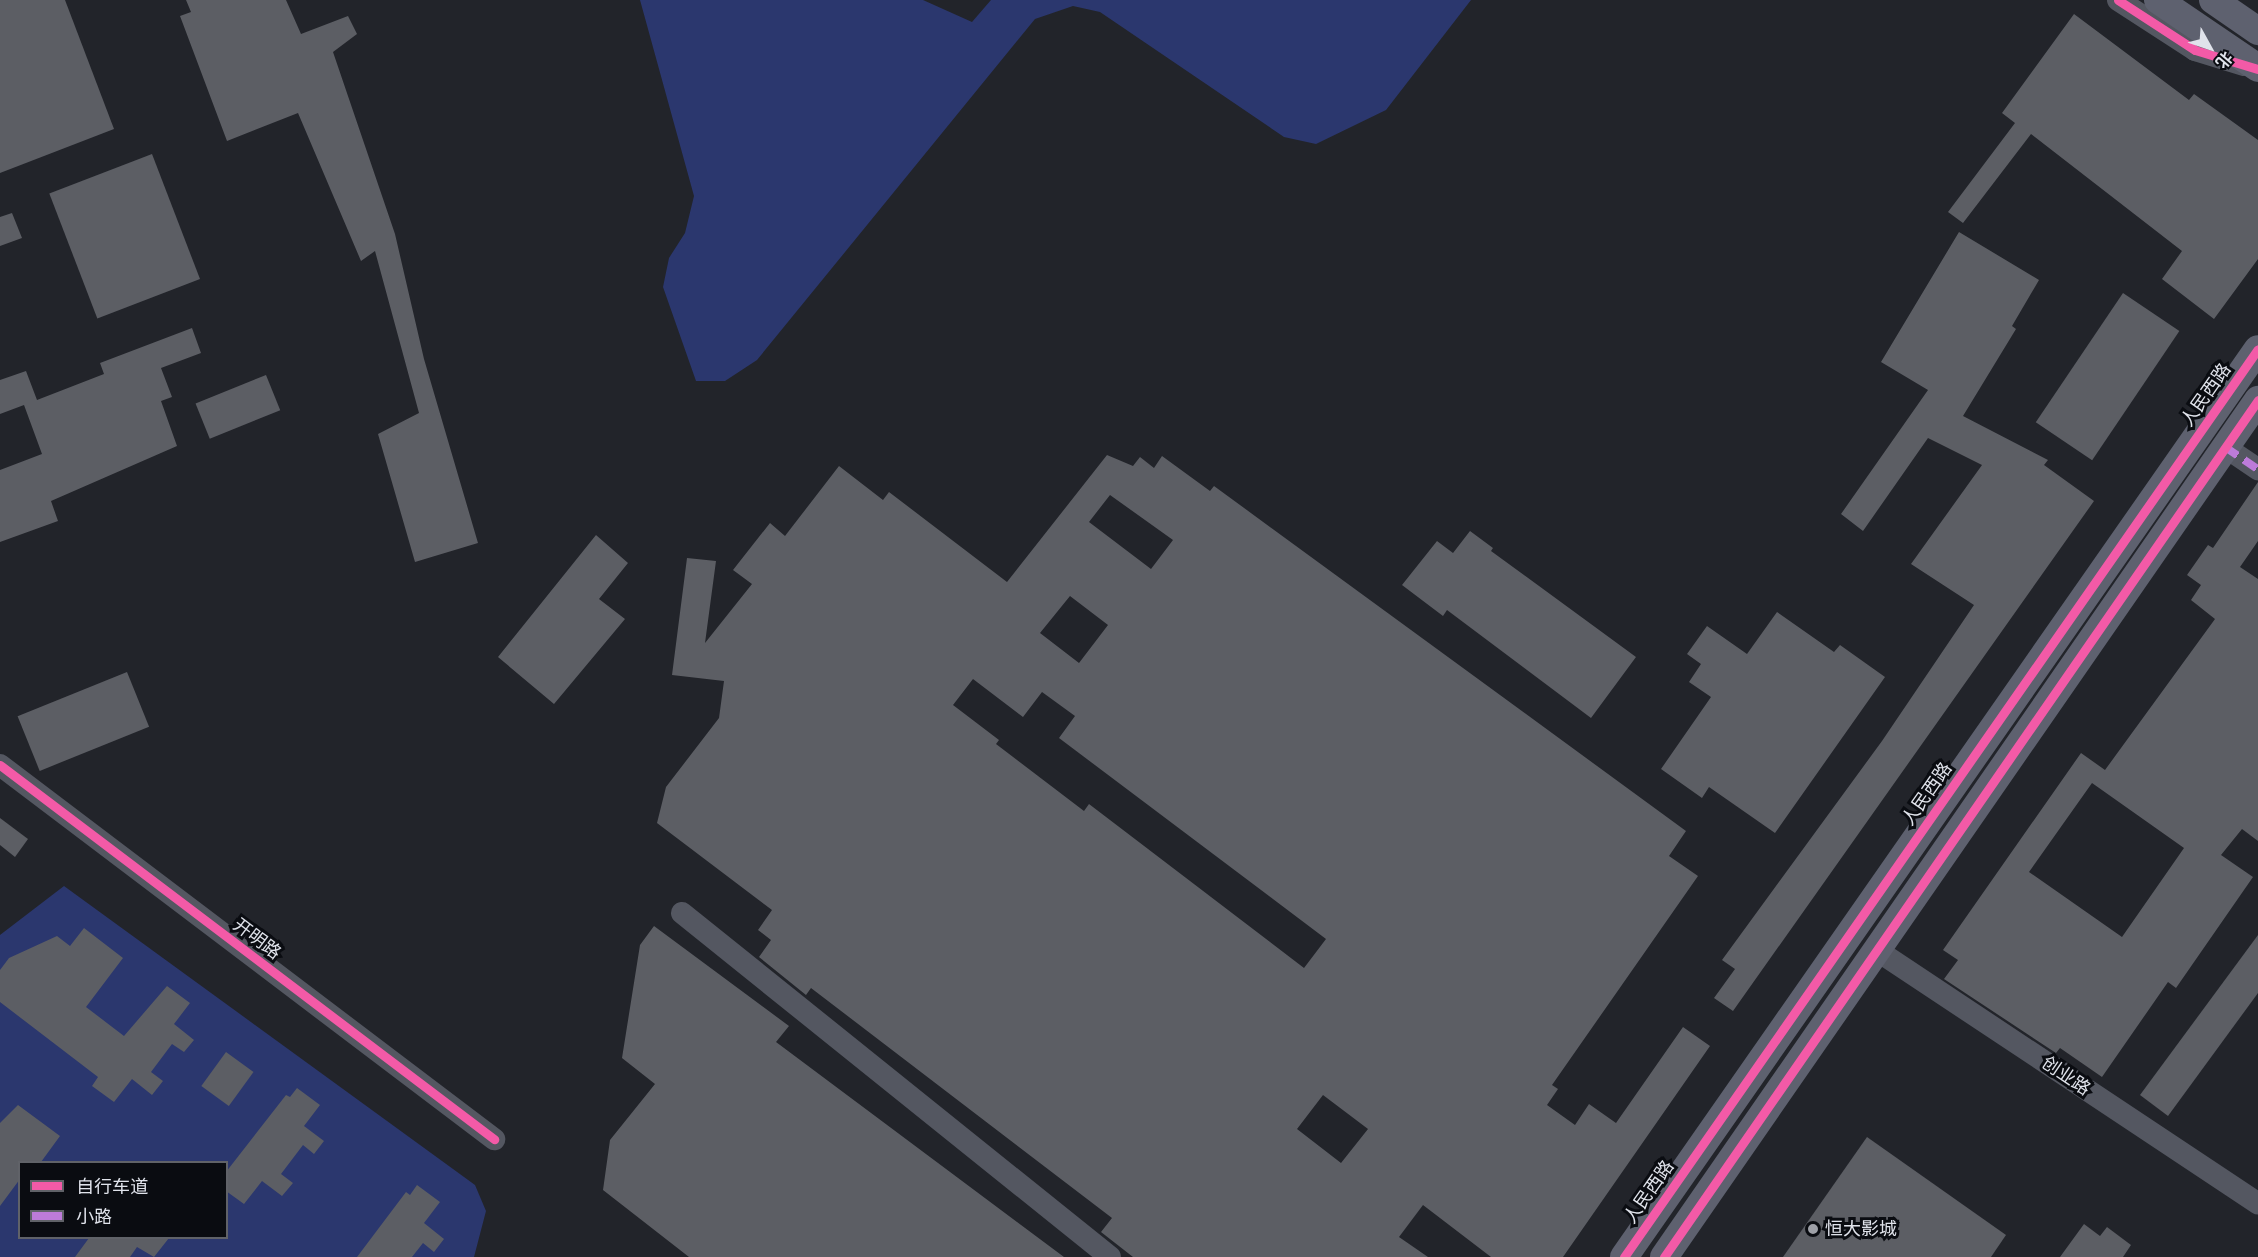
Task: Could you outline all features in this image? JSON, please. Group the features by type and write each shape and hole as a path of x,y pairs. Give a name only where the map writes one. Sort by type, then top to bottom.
{"main road":[{"path":"2158,0 2258,69"},
{"path":"2213,0 2258,31"},
{"name":"人民西路","path":"1624,1257 2258,349"},
{"path":"1664,1257 1875,949 2258,400"},
{"path":"2230,441 2258,417"}],"street":[{"path":"2118,0 2195,50 2258,69"},
{"path":"2233,0 2258,25"},
{"path":"2230,441 2258,469"},
{"name":"开明路","path":"0,765 494,1139"},
{"path":"682,913 1110,1257"},
{"name":"创业路","path":"1875,949 2258,1203"}],"shaded area":[{"path":"640,0 923,0 972,22 991,0 1471,0 1386,110 1316,144 1284,137 1100,12 1073,6 1035,19 757,360 725,381 696,381 663,287 669,258 685,233 694,196"},
{"path":"64,886 475,1185 486,1211 474,1257 0,1257 0,935"}],"building":[{"path":"0,0 65,0 114,129 0,173"},
{"path":"186,0 286,0 301,34 348,16 357,34 333,52 395,234 424,359 478,543 415,562 378,434 419,413 375,251 361,261 298,113 227,141 180,16 191,12"},
{"path":"2074,14 2189,100 2194,94 2258,140 2258,259 2214,319 2162,279 2182,251 2031,134 1963,223 1948,212 2015,123 2002,113"},
{"path":"152,154 200,279 97,319 49,193"},
{"path":"12,213 22,238 0,246 0,217"},
{"path":"1959,232 2039,280 2012,326 2016,329 1963,416 2048,460 2044,465 2094,501 1733,1011 1714,998 1735,969 1722,960 1882,741 1974,605 1911,564 1982,465 1928,438 1863,531 1841,514 1928,390 1881,362"},
{"path":"2123,293 2179,331 2092,460 2036,422"},
{"path":"192,328 201,353 161,368 172,397 161,401 177,446 51,501 58,521 0,542 0,470 42,454 24,405 0,414 0,380 26,371 37,400 104,374 100,363"},
{"path":"266,375 280,410 210,439 196,403"},
{"path":"1107,455 1133,466 1140,457 1154,468 1162,456 1210,491 1214,486 1686,831 1669,856 1698,876 1552,1085 1558,1089 1547,1105 1575,1125 1589,1104 1616,1123 1683,1027 1710,1046 1563,1257 1491,1257 1423,1205 1399,1237 1428,1257 1133,1257 1101,1232 1112,1218 811,988 806,995 759,957 771,940 758,930 772,910 657,823 666,787 719,718 724,681 672,675 687,558 716,561 705,643 752,584 733,570 770,523 785,536 839,466 883,500 889,492 1007,582","holes":["1110,495 1173,540 1151,569 1089,522","1070,596 1108,625 1079,663 1040,633","973,679 1023,717 1042,692 1075,716 1059,738 1326,939 1304,968 1089,804 1084,811 996,744 999,740 953,705","1323,1095 1368,1129 1341,1163 1297,1129"]},
{"path":"2258,482 2258,541 2240,567 2258,579 2258,841 2242,829 2221,855 2253,877 2176,988 2168,982 2102,1077 2060,1048 2056,1053 1944,979 1958,960 1943,950 2081,753 2105,770 2215,619 2191,600 2201,585 2187,575 2208,545 2213,548","holes":["2092,783 2184,848 2122,937 2029,872"]},
{"path":"1470,531 1493,548 1491,551 1636,657 1591,718 1447,610 1443,616 1402,585 1437,541 1453,553"},
{"path":"596,535 628,563 599,599 625,619 554,704 498,657"},
{"path":"1777,612 1834,652 1840,645 1885,677 1775,833 1709,787 1702,798 1661,769 1711,697 1689,682 1701,664 1687,654 1707,626 1747,654"},
{"path":"127,672 149,727 40,771 18,716"},
{"path":"0,818 28,839 15,857 0,845"},
{"path":"654,926 789,1026 776,1042 1064,1257 689,1257 603,1190 610,1140 655,1084 622,1058 640,945"},
{"path":"84,928 123,958 86,1007 124,1036 167,986 190,1003 174,1024 194,1040 184,1052 172,1044 151,1072 163,1081 152,1095 132,1079 114,1102 92,1086 98,1077 0,1002 0,970 9,958 57,936 70,946"},
{"path":"2258,935 2258,993 2168,1116 2140,1095"},
{"path":"226,1052 254,1072 229,1106 201,1086"},
{"path":"297,1088 320,1105 304,1126 324,1141 314,1154 303,1145 281,1174 293,1183 282,1196 262,1181 244,1204 228,1192 228,1169 286,1095 290,1097"},
{"path":"18,1105 60,1136 42,1161 18,1161 18,1182 0,1206 0,1123"},
{"path":"1867,1137 2006,1235 1991,1257 1783,1257"},
{"path":"417,1185 440,1202 424,1223 444,1239 434,1252 423,1243 412,1257 357,1257 406,1192 410,1195"},
{"path":"2084,1224 2100,1236 2107,1227 2131,1245 2123,1257 2060,1257"},
{"path":"88,1239 168,1239 154,1257 137,1247 130,1257 75,1257"}],"marked path":[{"path":"2225,447 2258,469"}],"cycle path":[{"path":"2118,0 2195,50 2258,69"},
{"path":"1624,1257 2258,349"},
{"path":"1664,1257 2258,400"},
{"path":"0,765 494,1139"}],"place":[{"name":"恒大影城","path":"1813,1229"}]}
